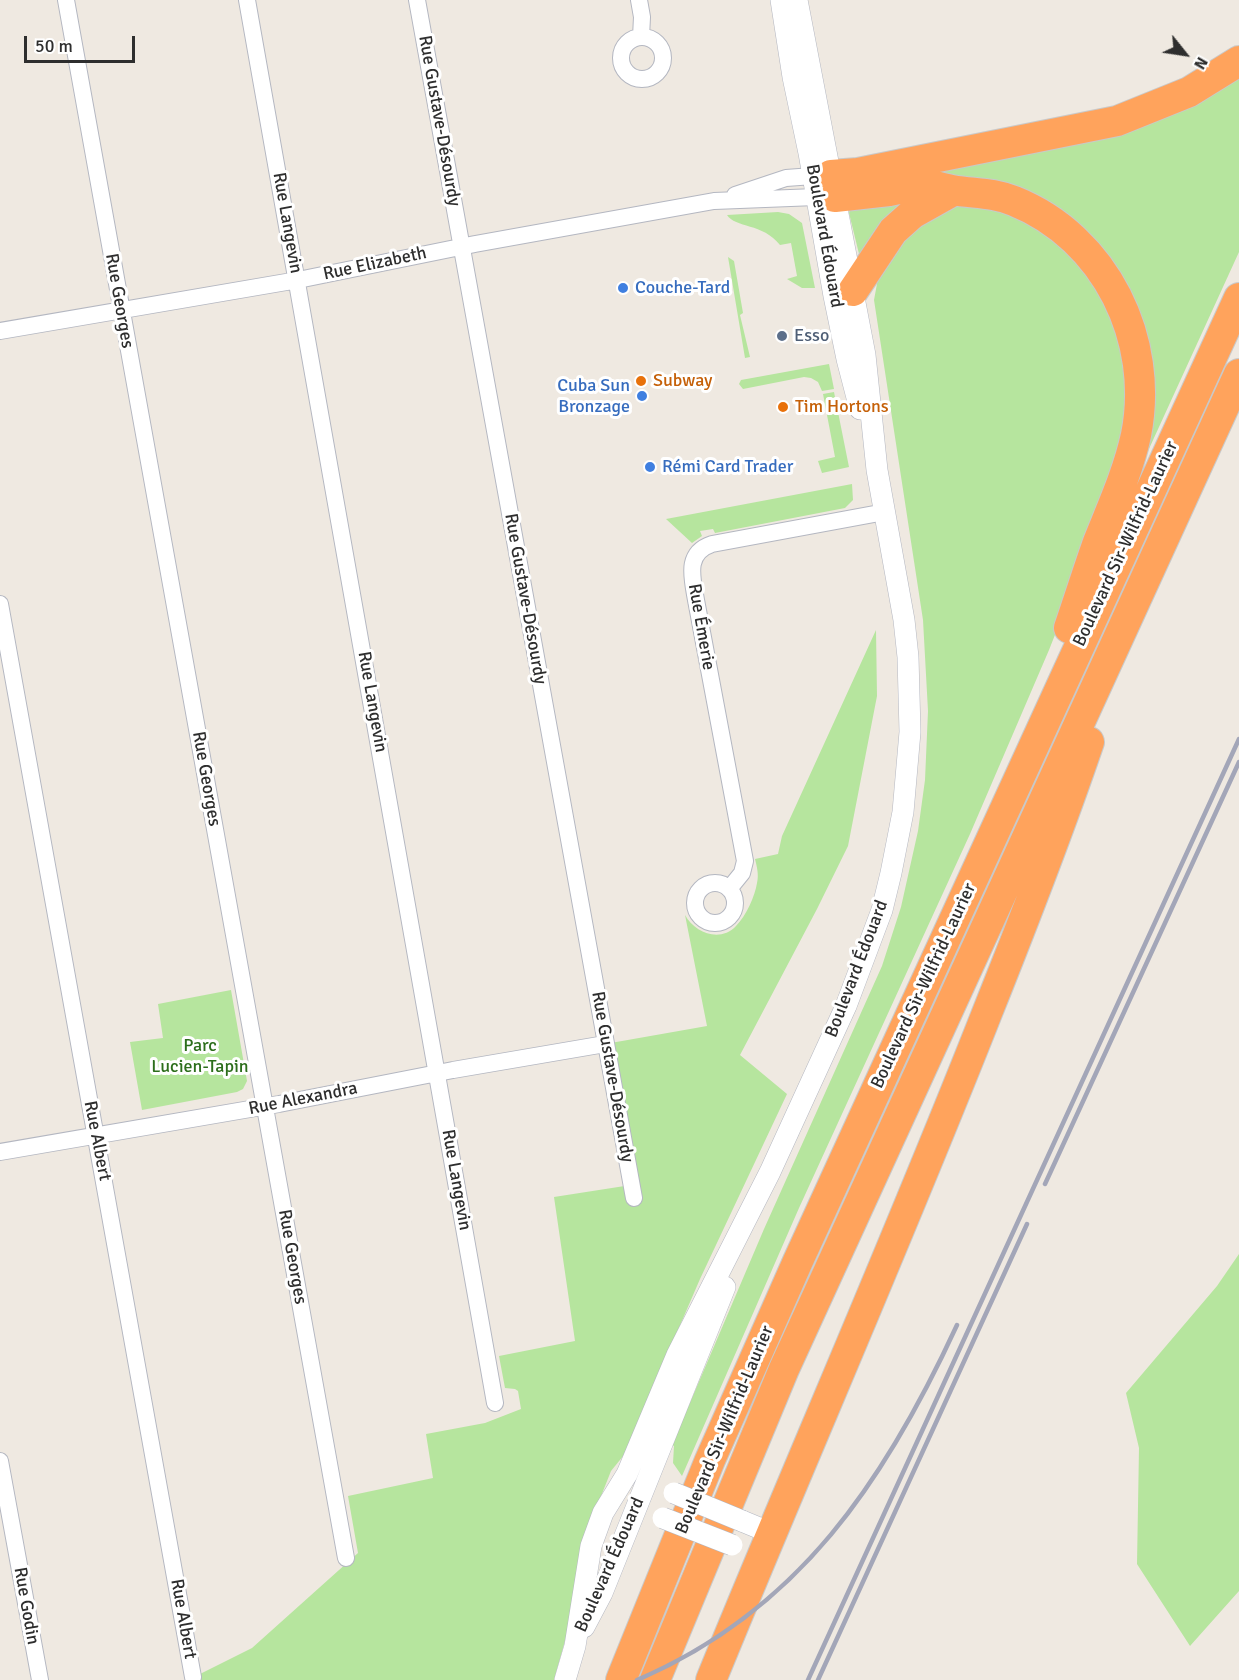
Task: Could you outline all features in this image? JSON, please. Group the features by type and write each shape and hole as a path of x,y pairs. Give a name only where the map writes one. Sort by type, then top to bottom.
{"highway":[{"path":"824,186 858,173 1117,121 1189,92 1239,62"},
{"path":"824,186 934,186 990,194 1021,204 1050,221 1078,244 1102,272 1120,301 1130,326 1140,374 1138,423 1130,457 1097,545 1015,787"},
{"path":"853,291 893,231 912,214 953,190"},
{"name":"Boulevard Sir-Wilfrid-Laurier","path":"621,1680 724,1429 798,1261 1239,298"},
{"name":"Boulevard Sir-Wilfrid-Laurier","path":"655,1680 784,1369 1239,374"},
{"path":"711,1680 913,1197 1053,846 1143,583"}],"street":[{"name":"Rue Georges","path":"66,0 120,311 346,1558"},
{"name":"Rue Langevin","path":"247,0 495,1403"},
{"name":"Rue Gustave-Désourdy","path":"417,0 634,1197"},
{"path":"639,0 642,17 641,37"},
{"name":"Boulevard Édouard","path":"781,0 793,77 853,291 865,355 877,470"},
{"name":"Boulevard Édouard","path":"575,1646 591,1546 603,1513 627,1474 677,1355 770,1172 855,984 882,910 896,851 907,770 910,696 904,620 877,470 847,359 796,0"},
{"name":"Rue Elizabeth","path":"0,331 298,280 462,247 714,201 786,178 824,186"},
{"name":"Rue Émerie","path":"729,889 742,873 745,861 691,569 693,560 700,549 712,544 885,512"},
{"name":"Rue Albert","path":"0,604 194,1677"},
{"name":"Rue Alexandra","path":"0,1152 605,1044"},
{"name":"Boulevard Édouard","path":"575,1646 602,1593 696,1363 770,1172"},
{"name":"Rue Godin","path":"0,1461 40,1680"},
{"path":"627,1474 741,1521 766,1545"},
{"path":"613,1498 732,1545 766,1545"},
{"path":"565,1680 575,1646"}],"green space":[{"path":"1239,69 1239,252 1148,451 1139,447 1146,398 1071,228 923,178 950,164"},
{"path":"914,196 861,262 850,209"},
{"path":"953,204 997,204 1062,244 1112,306 1131,407 1066,607 1049,650 970,834 799,1208 682,1476 673,1463 674,1446 672,1445 764,1229 882,966 901,907 918,831 925,780 928,711 923,620 874,300 879,273 892,245"},
{"path":"778,212 789,214 802,223 815,288 802,288 787,279 797,276 791,243 780,245 766,233 736,222 727,215"},
{"path":"728,257 734,261 743,313 740,315 750,357 745,358"},
{"path":"829,364 834,389 822,391 818,382 804,377 743,389 739,384 741,380"},
{"path":"834,392 849,467 822,473 818,461 835,457 823,394"},
{"path":"852,484 853,500 845,508 715,533 713,529 700,531 702,536 692,543 666,519"},
{"path":"876,630 877,696 848,846 740,1055 787,1094 700,1279 624,1455 611,1471 584,1539 574,1609 554,1680 188,1680 252,1648 358,1553 348,1496 433,1478 426,1434 485,1423 521,1409 518,1391 505,1388 499,1356 575,1341 554,1197 631,1185 605,1044 707,1026 685,915 701,931 715,935 730,931 743,917 752,900 757,883 755,859 778,854 782,836"},
{"name":"Parc Lucien-Tapin","path":"231,990 247,1081 243,1089 142,1110 130,1042 163,1038 158,1004"},
{"path":"1239,1254 1239,1591 1190,1646 1137,1564 1139,1448 1126,1393 1217,1286"}],"railway":[{"path":"808,1680 1239,739"},
{"path":"1045,1184 1239,762"},
{"path":"818,1680 1027,1224"},
{"path":"637,1680 694,1651 745,1617 791,1578 831,1534 867,1487 900,1436 930,1382 957,1325"}],"place":[{"name":"Couche-Tard","path":"623,288"},
{"name":"Esso","path":"782,336"},
{"name":"Subway","path":"641,381"},
{"name":"Cuba Sun Bronzage","path":"642,396"},
{"name":"Tim Hortons","path":"783,407"},
{"name":"Rémi Card Trader","path":"650,467"}]}
